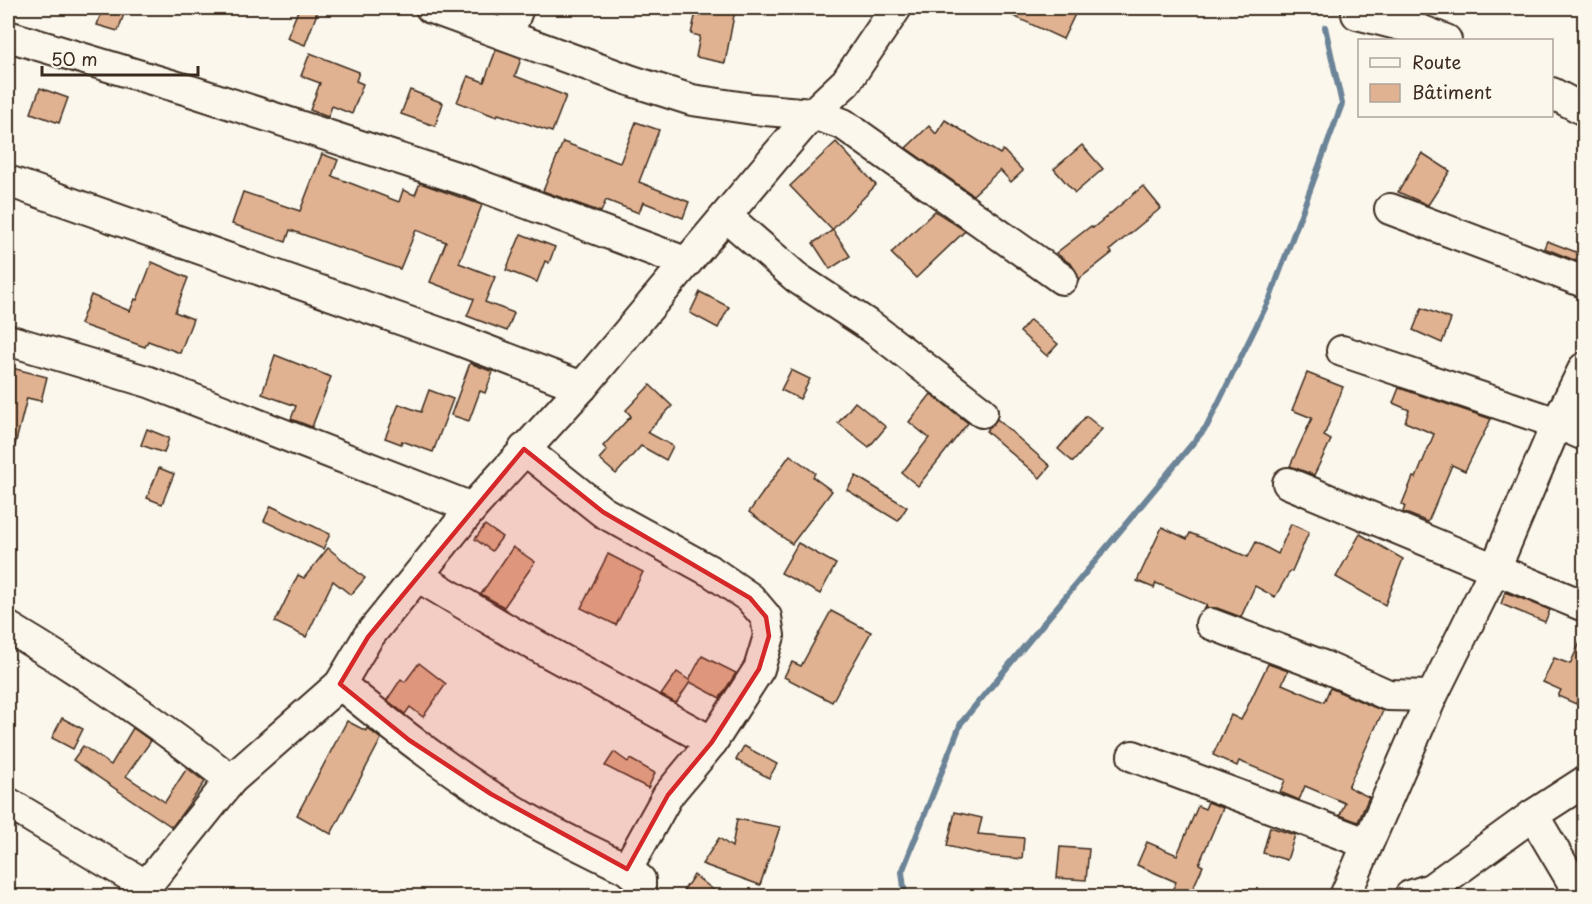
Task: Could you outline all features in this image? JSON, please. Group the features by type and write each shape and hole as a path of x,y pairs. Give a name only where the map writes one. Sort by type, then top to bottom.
{"street":[{"path":"431,8 513,21 632,81 692,100 753,109 812,114 843,124 1062,279"},
{"path":"8,803 142,891 231,780 340,684 368,637 419,577 472,508 582,387 812,114 846,82 896,8"},
{"path":"1357,14 1420,30 1443,39"},
{"path":"8,36 191,91 465,180 685,262"},
{"path":"1553,94 1584,110"},
{"path":"8,182 451,338 582,387"},
{"path":"1390,209 1584,282"},
{"path":"726,216 797,278 873,328 982,412"},
{"path":"8,340 150,382 472,508"},
{"path":"1342,351 1557,423 1584,435"},
{"path":"1345,897 1366,843 1432,696 1495,569 1557,423 1584,369"},
{"path":"524,449 603,512 750,597 766,617 769,636 759,669 712,742 668,795 627,869"},
{"path":"1288,483 1584,606"},
{"path":"419,577 513,633 712,742"},
{"path":"1211,624 1323,666 1388,695 1432,696"},
{"path":"8,627 78,670 186,745 231,780"},
{"path":"340,684 409,740 491,794 537,823 627,869 640,880 640,897"},
{"path":"1133,756 1366,843"},
{"path":"1410,897 1431,889 1533,815 1584,782"},
{"path":"1533,815 1581,897"}],"highlighted area":[{"path":"524,449 603,512 750,598 766,617 769,636 759,669 712,742 668,795 627,869 491,794 409,740 340,684 368,637"}],"building":[{"path":"103,8 126,8 118,31 97,25"},
{"path":"299,8 319,8 305,45 287,38"},
{"path":"697,8 735,10 725,63 696,57 700,36 691,34"},
{"path":"996,8 1078,8 1063,39"},
{"path":"496,50 521,59 515,76 566,96 552,132 498,114 497,117 457,102 468,76 484,82"},
{"path":"310,53 359,72 356,81 363,84 352,114 332,106 328,117 310,110 320,83 301,76"},
{"path":"40,88 68,98 59,123 31,113"},
{"path":"410,90 443,103 435,126 401,114"},
{"path":"945,120 1000,154 1003,150 1023,171 1011,182 1000,170 973,195 906,148 929,126 936,134"},
{"path":"636,122 659,130 639,182 689,202 683,218 643,202 639,213 606,200 601,212 543,191 563,142 620,163"},
{"path":"836,142 876,185 832,230 790,186"},
{"path":"1082,145 1103,169 1075,193 1054,169"},
{"path":"1422,153 1450,171 1428,205 1398,192"},
{"path":"322,154 338,160 332,176 399,202 403,190 415,195 420,183 482,205 459,263 495,277 485,302 514,313 507,331 467,316 474,299 430,282 446,242 416,230 400,269 290,230 286,242 232,224 243,192 300,211"},
{"path":"1143,186 1161,208 1110,250 1112,253 1079,279 1072,265 1056,253 1091,226 1093,228"},
{"path":"935,211 965,231 916,278 891,253"},
{"path":"833,230 850,256 830,269 813,243"},
{"path":"521,234 555,247 549,263 545,261 537,282 506,270"},
{"path":"1547,241 1584,255 1584,264 1544,248"},
{"path":"152,262 188,278 175,312 193,319 180,353 148,341 145,347 80,324 91,295 130,311 135,299 137,300"},
{"path":"700,292 729,307 718,328 690,313"},
{"path":"1422,308 1451,319 1442,343 1413,330"},
{"path":"1030,320 1058,344 1047,356 1020,332"},
{"path":"275,355 331,377 312,427 291,419 296,406 262,394"},
{"path":"470,363 493,372 485,393 480,391 469,421 451,415"},
{"path":"8,367 47,377 41,401 27,398 13,453 8,452"},
{"path":"791,370 810,379 800,399 781,390"},
{"path":"1307,373 1343,387 1324,436 1331,440 1314,475 1290,466 1312,418 1292,410"},
{"path":"650,385 672,406 647,432 673,446 666,460 641,446 616,474 599,459 607,450 603,446 631,416 626,410"},
{"path":"1399,388 1491,419 1465,471 1452,465 1428,522 1403,512 1405,506 1402,504 1413,477 1416,478 1434,434 1405,422 1409,410 1393,403"},
{"path":"429,390 453,399 433,452 402,441 401,444 385,438 399,404 421,412"},
{"path":"931,394 968,423 918,486 902,473 929,438 909,422"},
{"path":"855,402 886,427 869,447 838,423"},
{"path":"1086,416 1102,429 1073,462 1058,449"},
{"path":"997,419 1050,466 1040,478 986,431"},
{"path":"147,429 169,438 164,453 141,445"},
{"path":"790,455 815,473 813,477 832,491 792,544 749,512"},
{"path":"159,468 174,474 162,504 147,498"},
{"path":"856,476 907,507 898,521 847,490"},
{"path":"271,506 330,534 323,549 264,521"},
{"path":"1291,524 1309,532 1292,571 1275,597 1255,586 1241,617 1217,608 1205,608 1207,605 1156,583 1154,588 1137,581 1162,527 1187,539 1190,533 1248,557 1256,542 1278,554"},
{"path":"485,525 502,537 492,551 475,539"},
{"path":"1360,534 1403,559 1385,605 1336,577"},
{"path":"798,543 836,564 820,594 781,573"},
{"path":"513,547 535,562 504,607 481,594"},
{"path":"328,548 365,578 351,595 333,581 306,637 275,622 298,575 304,578"},
{"path":"608,554 643,572 616,625 581,608"},
{"path":"1505,592 1550,610 1545,622 1501,604"},
{"path":"831,611 871,632 832,702 784,677 792,662 801,666"},
{"path":"1584,634 1584,683 1576,704 1558,696 1561,690 1543,682 1554,658 1570,664"},
{"path":"702,656 736,673 720,698 690,682 676,703 661,695 677,672 689,680"},
{"path":"419,663 446,684 423,717 410,707 405,714 387,700 401,679 405,682"},
{"path":"1268,664 1288,671 1282,684 1324,702 1330,688 1383,711 1348,787 1369,797 1358,822 1340,815 1345,803 1305,786 1299,800 1280,792 1285,780 1239,761 1237,766 1213,755 1231,715 1241,720"},
{"path":"62,718 83,729 73,749 52,738"},
{"path":"347,721 366,731 367,728 381,739 331,834 297,815"},
{"path":"133,728 151,741 126,776 165,802 187,768 205,782 172,827 73,760 83,746 111,765"},
{"path":"744,746 777,764 769,778 736,760"},
{"path":"614,752 628,762 630,759 655,773 648,788 605,766"},
{"path":"1208,802 1223,808 1199,864 1203,866 1189,897 1169,897 1176,882 1137,865 1147,842 1177,855 1198,806 1205,809"},
{"path":"955,812 982,818 978,834 1024,838 1022,859 989,856 947,846"},
{"path":"737,819 780,827 760,885 702,864 719,838 732,847"},
{"path":"1270,827 1295,835 1287,860 1263,853"},
{"path":"1060,847 1089,849 1086,880 1057,878"},
{"path":"694,875 723,897 679,897"}],"waterway":[{"path":"905,896 902,872 961,723 1207,426 1270,298 1342,104 1325,27"}]}
